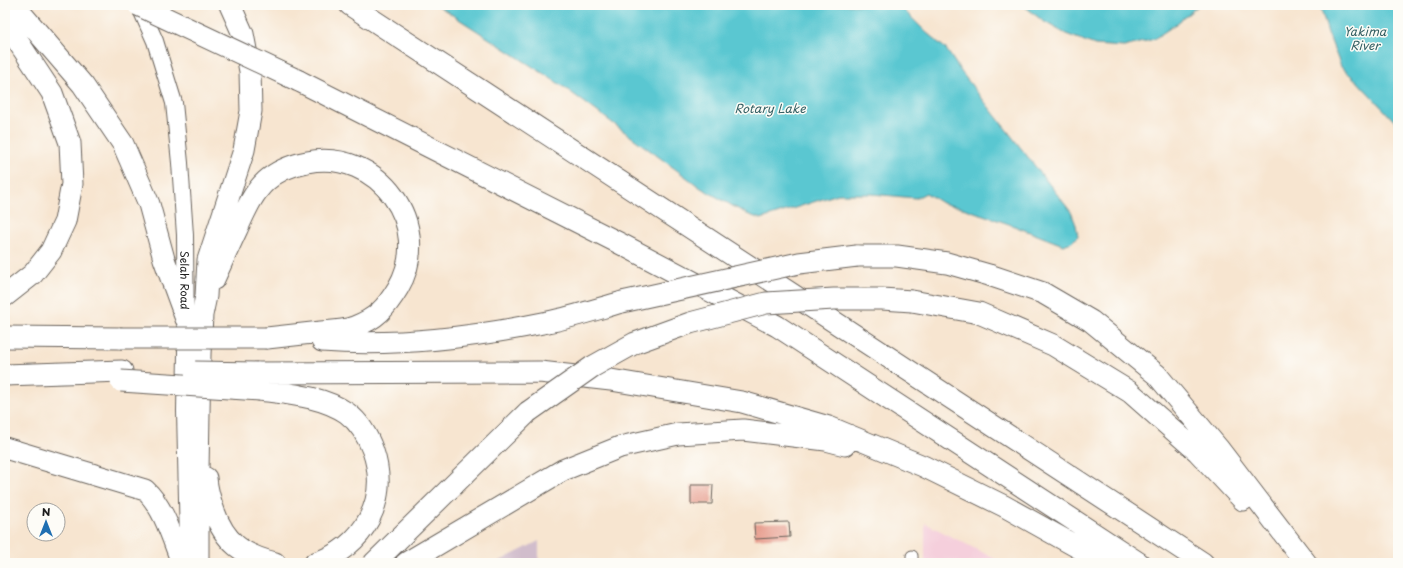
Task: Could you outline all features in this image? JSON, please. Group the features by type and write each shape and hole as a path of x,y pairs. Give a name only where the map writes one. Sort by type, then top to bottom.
{"highway":[{"path":"14,5 83,85 123,144 149,204 164,259 186,319"},
{"path":"139,5 299,81 614,240 777,326 1139,563"},
{"path":"198,563 192,417 202,315 206,296 208,260 244,150 251,111 249,64 243,34 230,5"},
{"path":"350,5 1203,563"},
{"path":"5,22 52,93 70,143 72,184 65,221 51,251 33,274 5,296"},
{"path":"206,296 252,197 266,181 280,171 296,164 316,160 334,160 362,169 375,177 385,186 396,200 404,214 410,245 409,262 403,280 384,310 353,328 267,338"},
{"path":"5,337 267,338 351,344 424,340 492,332 549,322 622,302 799,263 856,256 897,256 947,263 1043,293 1092,321 1157,375 1218,448 1306,563"},
{"path":"374,563 528,412 592,367 635,343 690,323 766,303 834,299 882,299 912,301 979,313 1053,345 1130,392 1198,452 1302,563"},
{"path":"5,376 122,376 259,382 540,372 610,380 742,402 829,427 922,466 1004,506 1106,563"},
{"path":"259,382 298,395 316,399 335,406 348,414 370,443 376,461 378,494 374,512 352,542 338,553 315,563"},
{"path":"192,417 207,491 219,524 229,540 239,549 263,560 275,563"},
{"path":"406,563 563,470 620,447 678,434 743,430 826,440 922,466"},
{"path":"5,448 145,490 154,498 167,524 182,563"}],"main road":[{"name":"Selah Road","path":"139,5 155,40 174,102 180,163 185,235 186,319 192,417 188,563"}],"shaded area":[{"path":"925,523 1003,563 925,563"},
{"path":"539,541 539,563 496,563"}],"water":[{"name":"Rotary Lake","path":"437,5 899,5 927,33 946,49 962,73 1071,212 1078,236 1072,242 1063,245 966,209 942,203 926,193 916,198 872,194 838,194 761,219 747,214 701,188 561,85"},
{"path":"1023,5 1199,5 1176,24 1154,39 1124,47 1095,45 1066,34 1043,21"},
{"name":"Yakima River","path":"1320,5 1398,5 1398,125 1357,81 1341,67 1328,33"}],"building":[{"path":"691,485 713,485 712,504 691,504"},
{"path":"789,522 790,537 755,539 754,523"}]}
